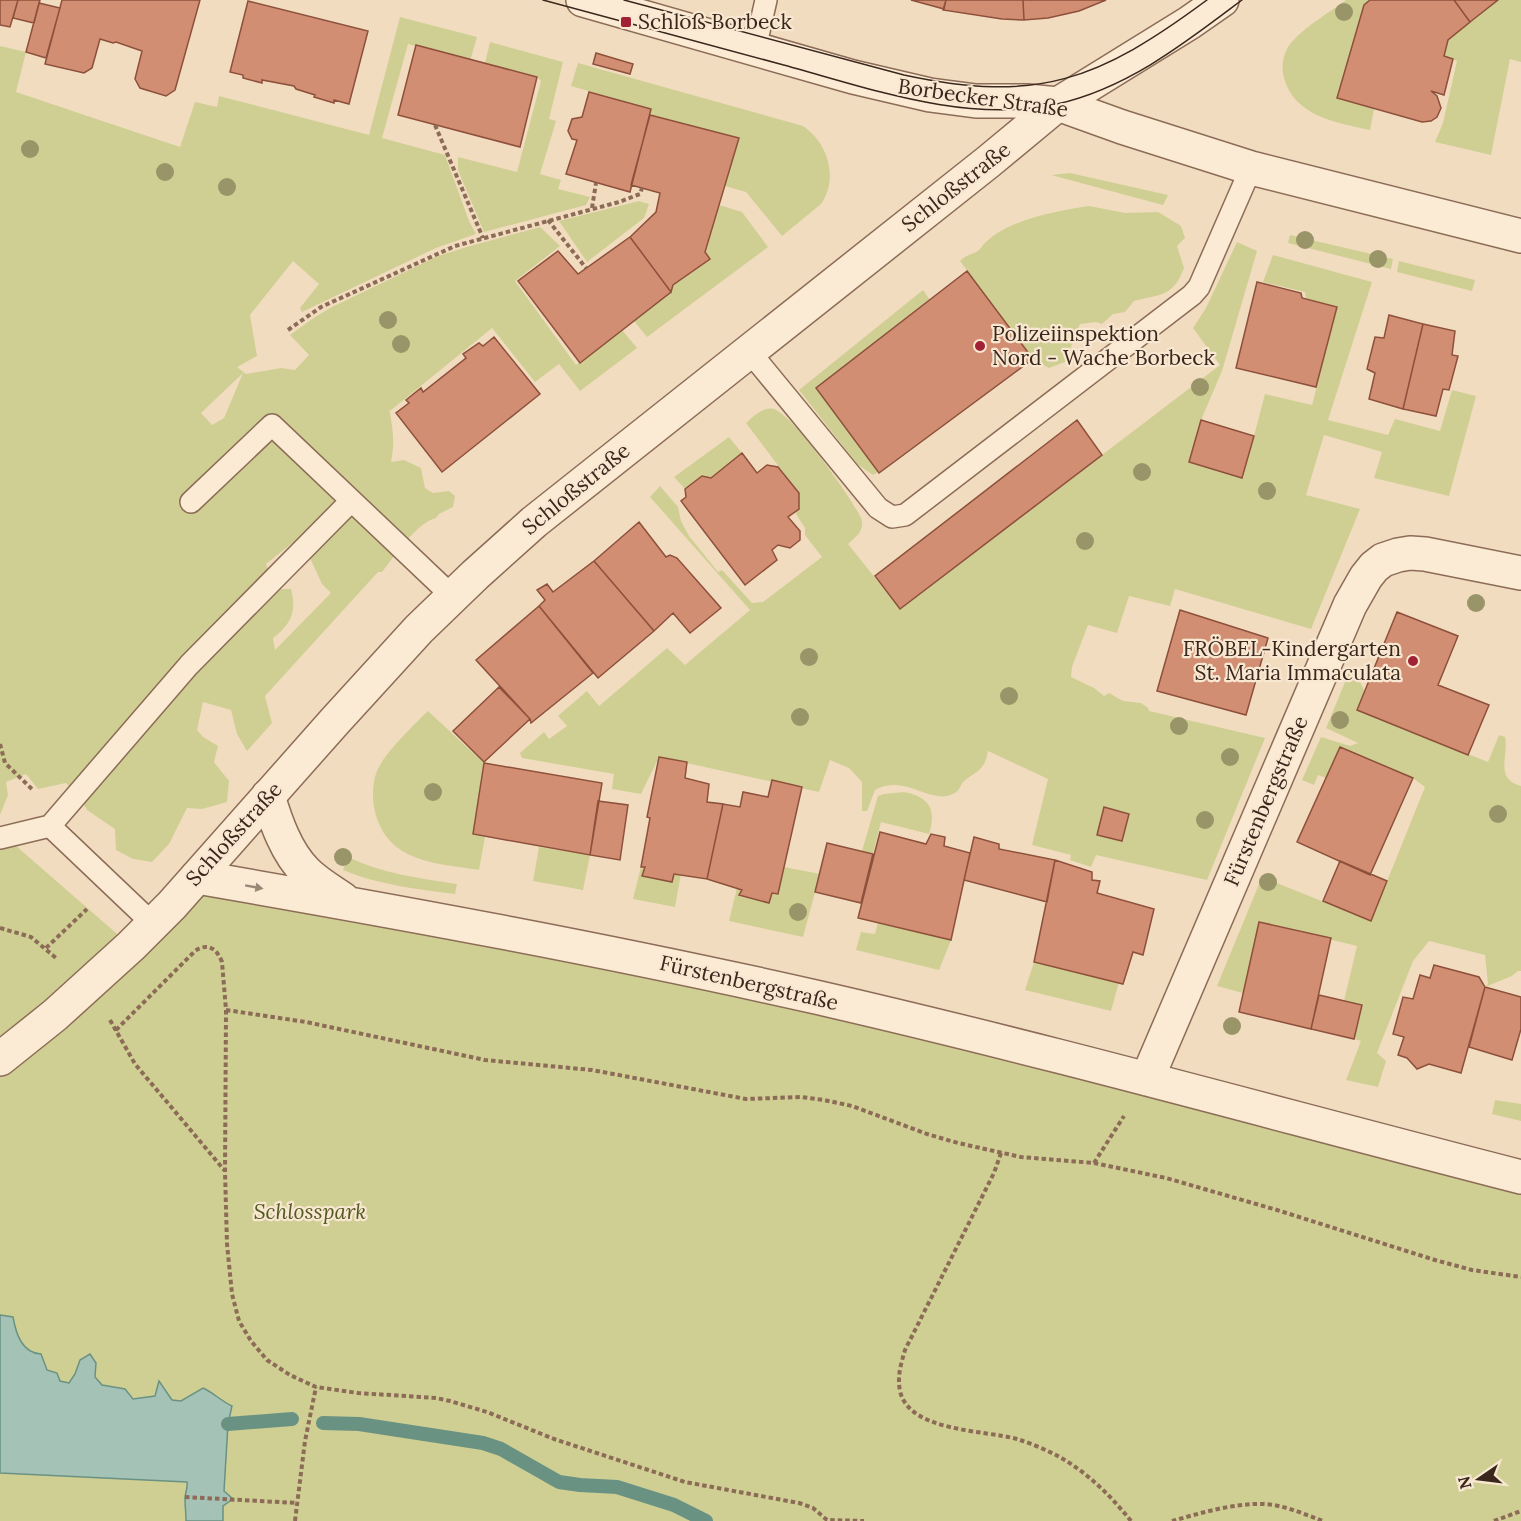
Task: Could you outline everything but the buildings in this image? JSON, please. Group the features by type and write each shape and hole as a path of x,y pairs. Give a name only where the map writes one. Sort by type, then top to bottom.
{"street":[{"name":"Borbecker Straße","path":"583,0 642,8 756,49 853,77 930,95 976,101 1027,101 1058,104 1251,168 1521,236"},
{"name":"Schloßstraße","path":"0,1059 87,987 153,924 368,685 452,596 542,516 1058,104 1222,0"},
{"name":"Fürstenbergstraße","path":"1147,1079 1350,605 1366,577 1383,560 1410,552 1521,573"},
{"name":"Fürstenbergstraße","path":"268,796 274,815 294,857 305,871 348,903"},
{"name":"Fürstenbergstraße","path":"197,877 495,930 692,969 977,1035 1521,1178"}],"lane":[{"path":"756,49 766,0"},
{"path":"749,351 878,508 892,517 905,515 1192,295 1199,287 1251,168"},
{"path":"191,502 272,425 452,596"},
{"path":"0,838 50,826 189,665 351,501"},
{"path":"50,826 153,924"}],"path":[{"path":"435,125 483,238"},
{"path":"592,208 596,183"},
{"path":"288,330 321,308 455,246 619,202 640,194 642,188"},
{"path":"548,220 586,268"},
{"path":"0,744 5,763 42,798 50,826"},
{"path":"0,928 31,937 46,948 112,885"},
{"path":"225,1172 135,1064 116,1030 195,951 206,946 215,950 222,963 226,1010 225,1172 227,1244 232,1294 239,1321 251,1341 267,1359 290,1375 316,1387 349,1392 436,1398 468,1406 685,1482 799,1503 813,1508 826,1520 864,1521"},
{"path":"226,1010 306,1022 485,1060 601,1071 746,1099 801,1097 824,1100 852,1106 927,1134 1001,1153 1094,1163 1214,1191 1435,1260 1521,1277"},
{"path":"1094,1163 1147,1079"},
{"path":"1001,1153 994,1173 905,1350 899,1373 900,1392 907,1405 919,1416 956,1428 1018,1440 1056,1455 1083,1472 1102,1488 1131,1521"},
{"path":"295,1521 304,1441 316,1387"},
{"path":"185,1497 297,1503"},
{"path":"1172,1521 1241,1505 1265,1504 1323,1521"},
{"path":"1494,1521 1521,1511"}],"green space":[{"path":"1346,0 1370,0 1364,5 1337,98 1374,109 1370,130 1318,116 1307,109 1289,91 1283,74 1285,54 1293,41"},
{"path":"1498,0 1521,0 1521,62 1510,59 1491,155 1435,142 1443,123 1457,61 1444,56 1448,40"},
{"path":"400,17 477,37 470,61 408,44 382,138 445,155 476,234 436,248 302,312 300,308 319,284 293,261 250,315 257,356 237,367 246,374 281,368 295,370 309,355 290,335 332,307 438,256 540,227 560,246 515,281 576,365 622,330 637,348 580,391 559,364 535,382 492,328 390,411 389,409 393,436 391,462 404,460 421,468 425,488 433,493 449,491 455,496 453,507 428,521 414,533 382,572 378,572 265,696 272,723 247,751 237,734 231,710 203,702 197,730 203,737 218,746 214,762 229,781 227,802 202,809 187,808 169,844 152,862 133,859 116,850 115,829 87,810 66,783 38,789 26,774 6,782 8,795 0,815 0,46 26,52 16,92 180,147 195,102 217,107 219,96 369,135","holes":["243,373 224,418 212,425 201,413","296,540 311,560 322,584 331,593 275,650 273,638 284,628 291,617 293,597 291,589 275,589 266,564"]},
{"path":"490,42 563,62 549,119 556,121 540,174 561,180 558,189 590,197 586,205 484,232 458,170 458,157 517,172 541,81 537,77 485,63"},
{"path":"578,63 803,126 819,142 828,162 829,183 821,204 782,236 746,192 725,186 739,138 650,115 651,109 571,86"},
{"path":"1070,173 1168,195 1163,205 1051,175"},
{"path":"639,201 649,204 644,218 587,262 559,221"},
{"path":"719,205 742,212 768,247 647,337 634,321 671,292 673,285 710,260 705,252"},
{"path":"1089,206 1125,213 1158,212 1181,226 1185,238 1177,246 1184,268 1175,284 1165,293 1134,301 1125,312 1113,314 1102,324 1096,322 1080,324 1065,362 1049,368 1033,359 960,261 978,251 996,234 1008,227 1034,217"},
{"path":"1290,235 1393,259 1391,269 1288,243"},
{"path":"1237,242 1257,251 1222,371 1201,420 1190,462 1243,478 1265,394 1312,405 1337,307 1306,299 1305,292 1263,282 1273,255 1372,282 1328,420 1388,435 1395,419 1440,431 1452,390 1476,396 1449,496 1374,478 1382,452 1324,435 1306,495 1360,509 1311,629 1175,589 1170,606 1129,596 1117,633 1088,625 1072,667 1071,677 1094,688 1104,696 1109,693 1123,701 1141,703 1149,711 1265,738 1207,880 1096,855 1091,867 1070,860 1071,855 1032,845 1048,779 988,751 982,767 963,782 955,793 936,796 908,787 887,786 875,790 867,811 862,811 862,782 849,768 830,760 819,792 659,757 641,794 612,789 614,774 522,758 520,753 544,732 549,739 567,726 558,716 587,691 599,706 667,648 685,665 750,610 650,497 660,486 678,507 681,521 689,536 718,572 722,570 752,603 763,602 822,557 805,535 805,528 796,514 799,493 746,423 758,413 770,408 783,415 808,441 835,476 862,523 859,533 848,544 900,609 1220,365 1193,328 1206,308"},
{"path":"1399,261 1475,280 1472,291 1397,272"},
{"path":"923,290 930,300 816,388 878,472 873,475 857,464 799,390"},
{"path":"729,437 742,453 711,478 702,477 685,489 674,477"},
{"path":"1350,670 1355,672 1365,692 1358,710 1488,762 1499,735 1505,737 1505,772 1508,778 1521,786 1521,971 1485,987 1488,984 1485,955 1429,941 1413,961 1377,1053 1386,1061 1378,1087 1346,1080 1361,1041 1354,1039 1362,1006 1344,1001 1357,946 1259,922 1243,993 1217,986 1262,877 1371,921 1425,787 1413,778 1340,747 1326,778 1318,775 1314,785 1302,780 1321,737 1350,746 1358,743 1326,728"},
{"path":"428,711 484,763 473,834 485,837 479,870 431,862 402,851 381,829 375,812 373,786 381,764"},
{"path":"904,792 920,797 929,806 932,818 929,834 881,822 873,854 862,851 878,796"},
{"name":"Schlosspark","path":"0,832 131,946 197,877 504,932 1521,1177 1521,1521 0,1521"},
{"path":"539,847 590,855 583,890 533,881"},
{"path":"348,857 388,871 457,884 455,894 398,886 357,875 343,870"},
{"path":"641,867 645,867 642,876 672,882 674,874 681,874 675,907 633,899"},
{"path":"784,867 820,874 803,937 729,921 737,888 742,890 739,896 769,903 772,893 778,893"},
{"path":"878,923 951,940 939,970 856,950 861,932 875,934"},
{"path":"1034,962 1119,982 1111,1011 1025,990"},
{"path":"1495,1100 1521,1104 1521,1121 1492,1114"}],"shaded area":[{"path":"0,1315 13,1317 21,1342 34,1353 41,1354 47,1370 57,1373 60,1381 69,1383 80,1360 90,1354 96,1363 95,1377 102,1385 125,1389 133,1399 155,1396 159,1381 172,1400 181,1401 203,1388 232,1406 228,1424 224,1491 233,1499 223,1506 223,1521 186,1521 187,1482 0,1473"}],"waterway":[{"path":"228,1424 292,1419"},
{"path":"323,1423 359,1424 483,1443 501,1449 559,1482 617,1487 674,1505 706,1521"}],"tram line":[{"path":"543,0 882,92 917,100 987,110 1022,109 1057,104 1108,87 1177,48 1242,0"},
{"path":"624,0 904,75 993,87 1030,85 1065,78 1099,67 1133,50 1207,0"}],"place":[{"name":"Schloß Borbeck","path":"626,22"},
{"name":"Polizeiinspektion Nord - Wache Borbeck","path":"980,346"},
{"name":"FRÖBEL-Kindergarten St. Maria Immaculata","path":"1413,661"}]}
